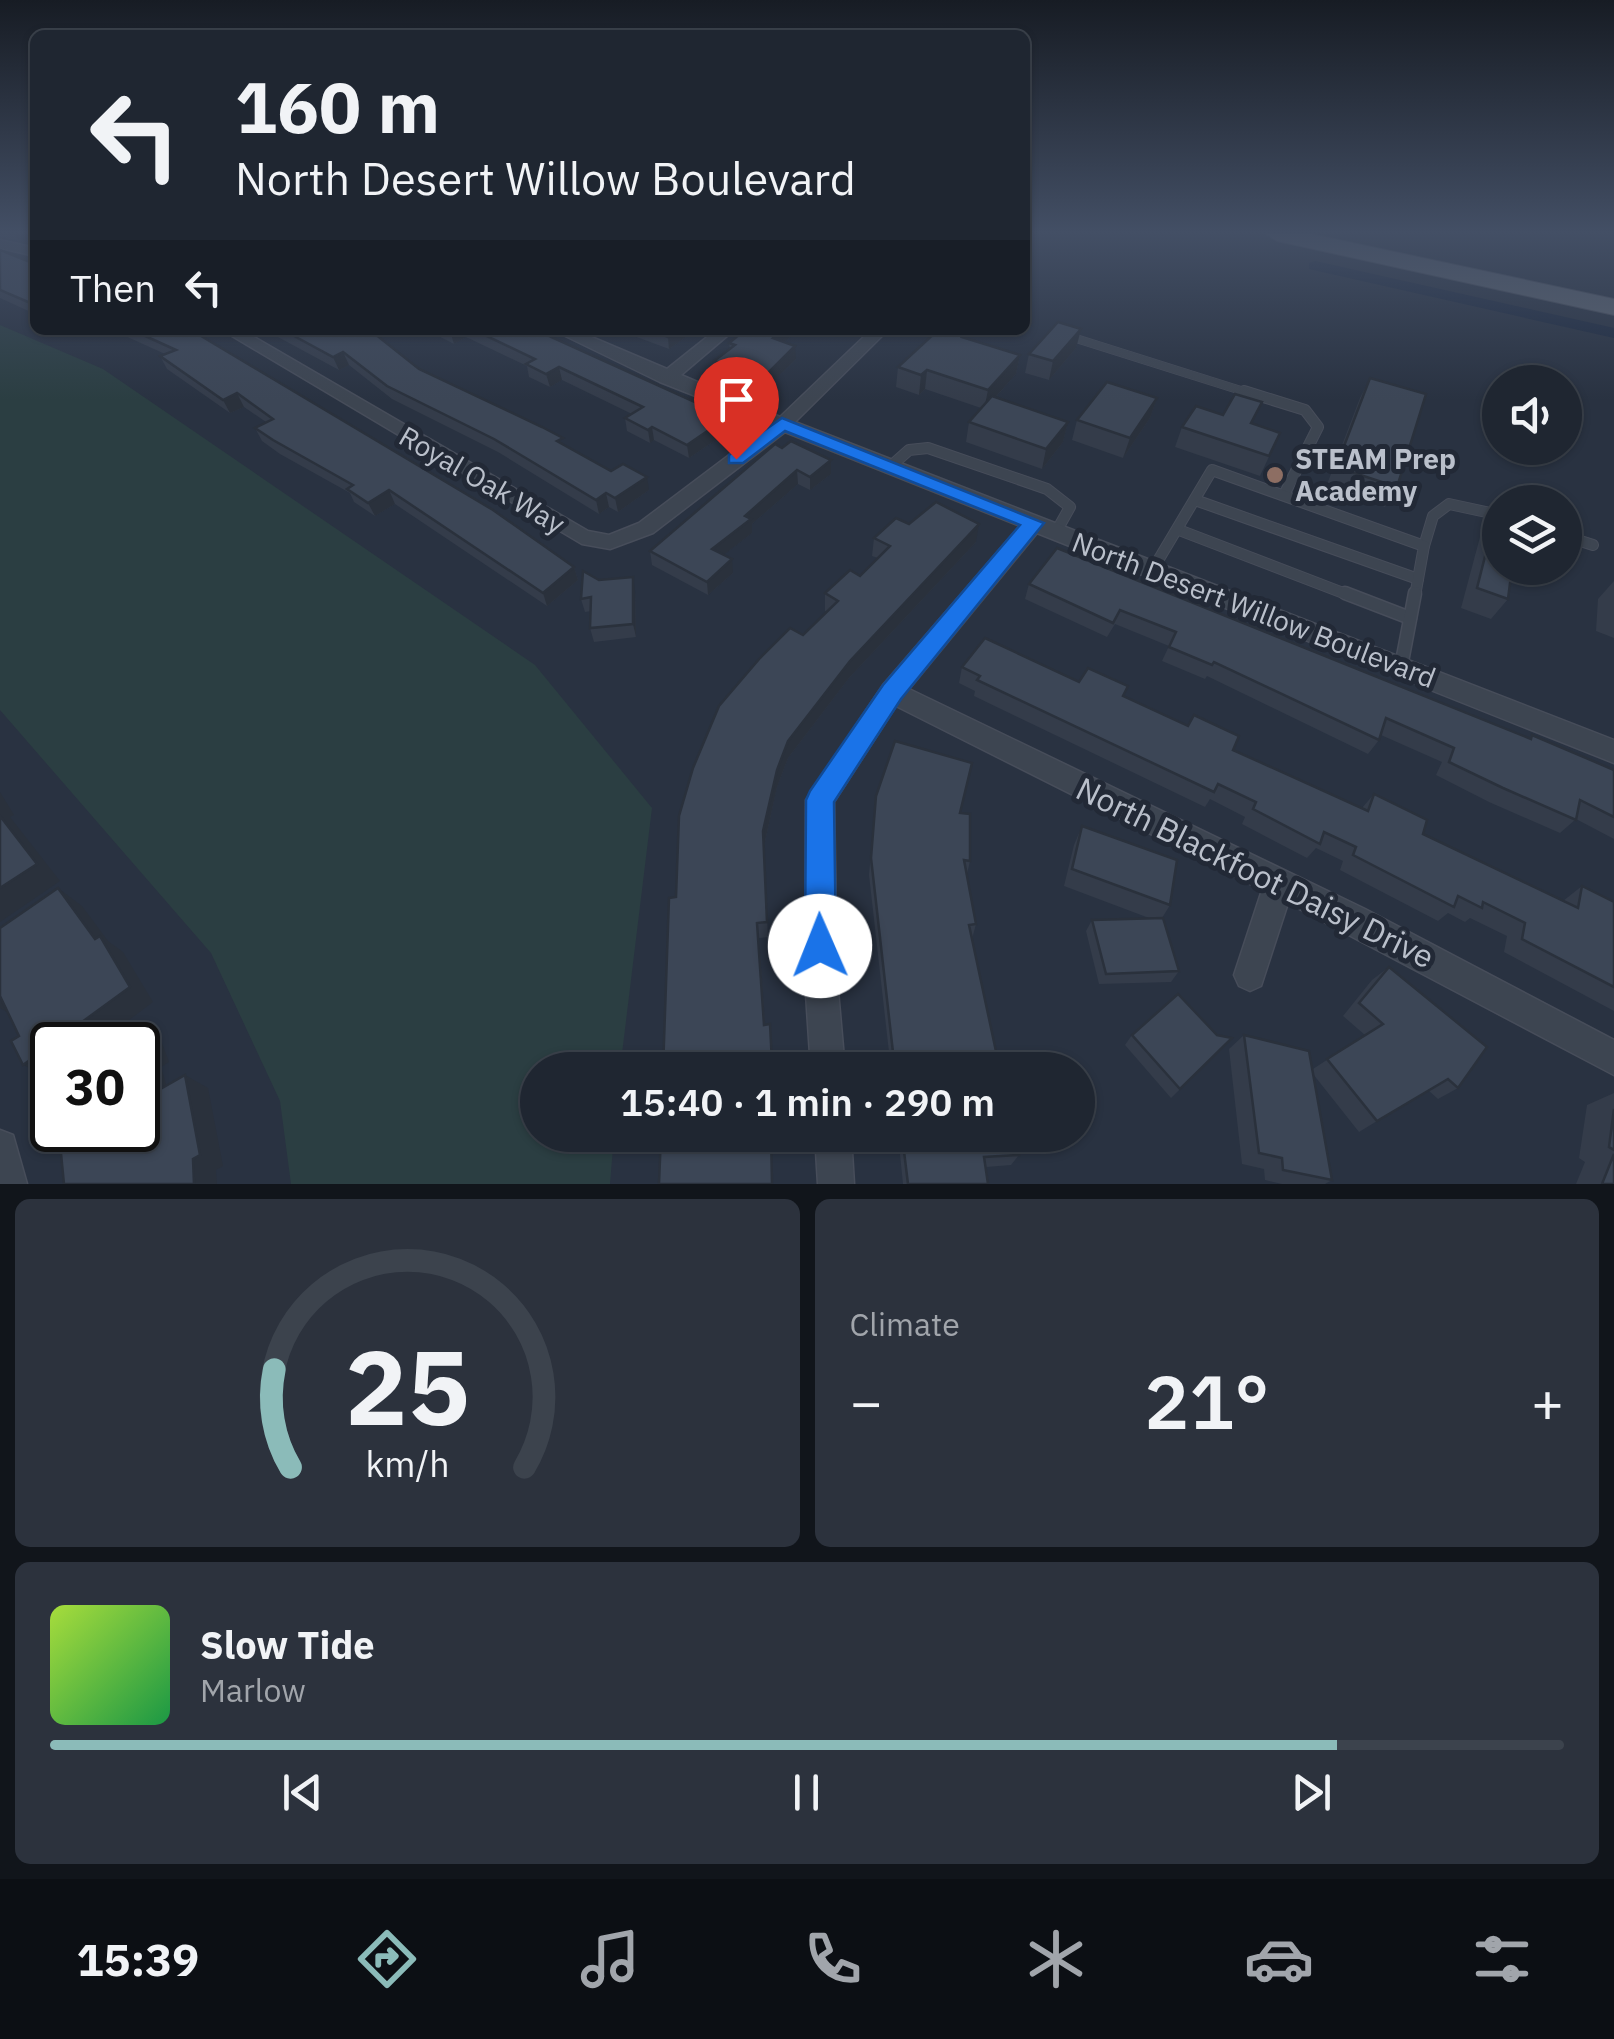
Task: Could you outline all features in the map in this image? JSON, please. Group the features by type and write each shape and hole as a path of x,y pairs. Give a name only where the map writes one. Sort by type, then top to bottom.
{"main road":[{"path":"1532,289 1614,307"}],"street":[{"name":"Royal Oak Way","path":"239,335 582,537 610,542 646,528 782,424 875,335"},
{"name":"North Desert Willow Boulevard","path":"571,335 666,378 1614,752"},
{"path":"666,378 720,335"},
{"path":"827,1052 820,800 892,692 1045,528"},
{"name":"North Blackfoot Daisy Drive","path":"892,692 1480,985 1614,1058"},
{"path":"1250,975 1278,886"},
{"path":"0,1148 9,1184"},
{"path":"834,1152 836,1184"}],"lane":[{"path":"1062,334 1305,410 1318,427 1284,495"},
{"path":"892,466 909,450 928,448 1047,489 1070,507 1045,528"},
{"path":"1153,569 1212,470 1424,546"},
{"path":"1196,500 1418,579"},
{"path":"1402,667 1433,516 1449,504 1482,511"},
{"path":"1179,530 1410,618"},
{"path":"1582,541 1593,545"}],"green space":[{"path":"0,325 103,369 535,665 652,808 622,1052 520,1052 520,1152 613,1152 610,1184 291,1184 280,1101 211,953 0,710"}],"building":[{"path":"30,289 30,303 0,290"},
{"path":"1058,322 1081,329 1053,361 1029,354"},
{"path":"143,335 199,335 493,510 574,567 543,593 389,490 368,503 347,489 353,485 255,428 273,419 237,393 223,400 160,356 176,350"},
{"path":"292,335 376,335 419,369 563,438 557,441 611,471 623,464 647,477 615,498 606,493 596,500 494,439 387,386 343,352 333,357"},
{"path":"485,335 547,335 717,412 711,416 722,421 687,445 625,418 643,407 559,367 546,374 526,364 535,359"},
{"path":"739,335 777,335 773,338 795,346 763,378 714,361 735,345 729,343"},
{"path":"933,335 964,335 1020,355 988,390 927,370 921,375 898,367"},
{"path":"1370,378 1426,394 1397,487 1336,467"},
{"path":"1107,382 1157,398 1130,438 1077,420"},
{"path":"1235,394 1262,402 1251,423 1280,433 1269,456 1182,427 1196,406 1223,415"},
{"path":"992,396 1068,422 1046,449 969,422"},
{"path":"791,441 831,460 810,477 797,470 745,516 751,519 712,549 732,559 707,582 650,551 775,444 782,448"},
{"path":"936,502 979,524 850,661 788,741 763,831 767,922 757,923 764,1025 770,1024 771,1052 664,1052 669,898 676,897 679,816 693,768 719,706 790,628 803,635 838,601 825,593 850,570 860,576 890,546 874,538 896,518 909,524"},
{"path":"1057,548 1614,770 1614,817 1580,800 1576,820 1449,762 1454,748 1386,718 1379,740 1214,662 1212,665 1169,647 1176,632 1120,610 1113,623 1029,584"},
{"path":"1482,568 1482,585 1510,585 1508,599 1477,588"},
{"path":"583,571 599,580 633,577 633,624 590,628 591,597 581,599"},
{"path":"985,638 1079,682 1088,668 1128,686 1123,696 1188,726 1194,715 1239,736 1233,750 1368,811 1374,794 1427,820 1423,834 1578,908 1582,886 1614,902 1614,987 1522,939 1525,923 1483,902 1482,908 1458,896 1454,907 1353,855 1356,847 1324,832 1320,844 1253,809 1256,802 1218,784 1214,792 977,680 980,676 962,667"},
{"path":"895,741 972,763 960,813 970,814 970,861 964,860 976,924 969,925 996,1052 893,1052 871,858 876,796"},
{"path":"0,816 37,864 0,888"},
{"path":"1082,826 1177,860 1170,905 1072,869"},
{"path":"58,888 95,939 100,936 130,987 82,1022 30,1022 30,1060 23,1065 11,1041 19,1036 0,996 0,928"},
{"path":"1163,918 1179,971 1106,974 1092,920"},
{"path":"1389,967 1487,1047 1458,1088 1448,1079 1377,1121 1327,1059 1383,1024 1359,1003"},
{"path":"1178,994 1217,1035 1232,1038 1180,1089 1132,1035"},
{"path":"1244,1035 1309,1051 1332,1180 1283,1170 1282,1158 1259,1153"},
{"path":"185,1075 200,1155 193,1159 194,1184 64,1184 61,1152 160,1152 160,1089"},
{"path":"1614,1109 1614,1150 1609,1147"},
{"path":"660,1152 771,1152 772,1184 659,1184"},
{"path":"904,1152 1018,1152 1019,1155 984,1157 988,1184 908,1184"},
{"path":"1614,1154 1614,1184 1602,1184"}],"waterway":[{"path":"1419,289 1614,333"}],"place":[{"name":"STEAM Prep Academy","path":"1275,475"}],"route":[{"path":"736,459 782,424 1034,523 892,692 820,800 820,946"}]}
